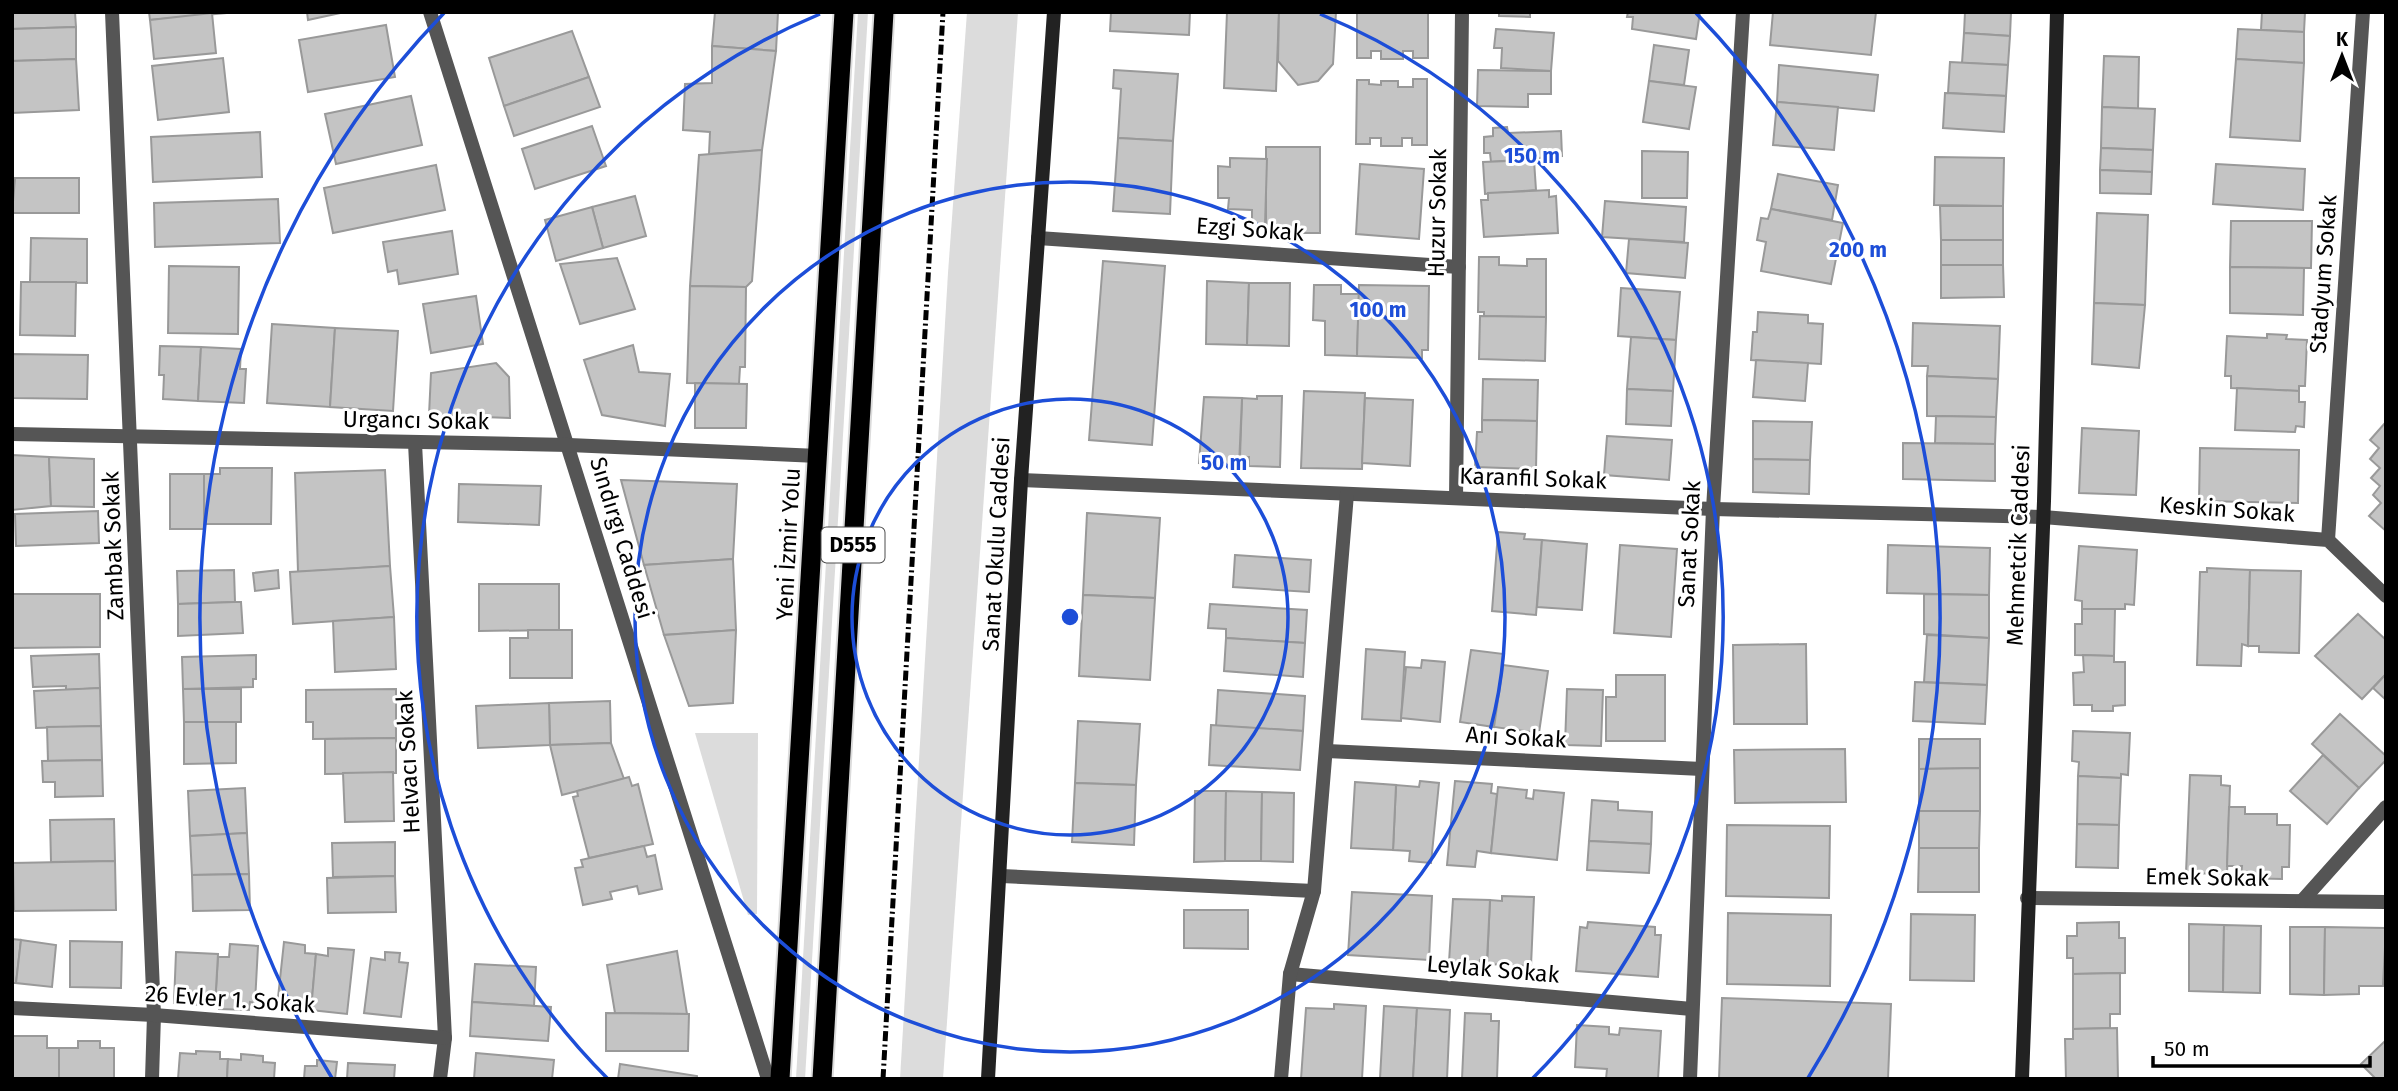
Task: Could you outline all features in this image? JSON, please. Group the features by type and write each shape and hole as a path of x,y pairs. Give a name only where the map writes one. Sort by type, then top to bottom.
{"highway":[{"name":"Yeni İzmir Yolu","path":"780,1079 844,12"},
{"name":"D555","path":"822,1079 884,12"}],"main road":[{"name":"Sanat Okulu Caddesi","path":"988,1079 1021,480 1054,12"},
{"name":"Mehmetcik Caddesi","path":"2022,1079 2043,517 2057,12"}],"street":[{"name":"Zambak Sokak","path":"112,12 154,1015 152,1079"},
{"name":"Sındırgı Caddesi","path":"430,12 768,1079"},
{"name":"Huzur Sokak","path":"1456,498 1462,12"},
{"name":"Sanat Sokak","path":"1690,1079 1713,509 1743,12"},
{"name":"Stadyum Sokak","path":"2328,540 2363,12"},
{"name":"Ezgi Sokak","path":"1038,238 1459,267"},
{"name":"Urgancı Sokak","path":"12,434 569,445 818,456"},
{"name":"Helvacı Sokak","path":"415,443 445,1038 440,1079"},
{"name":"Karanfil Sokak","path":"1021,480 1713,509 2043,517"},
{"path":"1281,1079 1290,974 1314,891 1347,494"},
{"name":"Keskin Sokak","path":"2043,517 2328,540"},
{"path":"2328,540 2386,596"},
{"name":"Anı Sokak","path":"1327,751 1702,769"},
{"path":"2302,901 2386,807"},
{"path":"1001,876 1314,891"},
{"name":"Emek Sokak","path":"2027,898 2386,902"},
{"name":"Leylak Sokak","path":"1290,974 1692,1009"},
{"name":"26 Evler 1. Sokak","path":"12,1008 154,1015 445,1038"}],"shaded area":[{"path":"858,12 868,12 805,1079 796,1079"},
{"path":"967,12 1018,12 943,1079 900,1079 948,273"},
{"path":"695,733 758,733 757,914 748,915"}],"building":[{"path":"12,12 75,12 76,27 12,29"},
{"path":"149,12 226,12 226,13 150,20"},
{"path":"307,12 345,12 308,20"},
{"path":"715,12 778,12 776,51 712,46"},
{"path":"1111,12 1190,12 1189,35 1110,31"},
{"path":"1227,12 1279,12 1276,91 1224,88"},
{"path":"1279,12 1336,12 1333,64 1318,81 1298,85 1278,61"},
{"path":"1357,12 1428,12 1428,58 1413,58 1413,51 1403,51 1403,59 1381,59 1381,51 1371,51 1371,58 1357,58"},
{"path":"1499,12 1530,12 1530,17 1499,16"},
{"path":"1628,12 1700,12 1696,39 1632,29 1633,17 1627,17"},
{"path":"1773,12 1876,12 1871,55 1770,45"},
{"path":"1965,12 2011,12 2010,36 1964,33"},
{"path":"2262,12 2305,12 2304,32 2261,30"},
{"path":"212,13 216,53 154,59 150,20"},
{"path":"386,25 395,77 308,92 299,40"},
{"path":"76,27 76,59 12,61 12,29"},
{"path":"1496,29 1554,33 1551,71 1501,68 1502,48 1494,48"},
{"path":"2238,29 2304,32 2304,63 2236,59"},
{"path":"572,31 589,77 504,106 489,58"},
{"path":"1964,33 2010,36 2008,65 1962,63"},
{"path":"1654,45 1689,50 1684,85 1649,81"},
{"path":"712,46 776,51 762,150 709,154 710,132 683,130 685,84 712,83"},
{"path":"2104,56 2139,57 2138,109 2102,107"},
{"path":"223,58 229,112 158,120 152,66"},
{"path":"76,59 79,110 12,113 12,61"},
{"path":"2236,59 2304,63 2300,141 2230,137"},
{"path":"1950,62 2008,65 2006,96 1948,93"},
{"path":"1779,65 1878,75 1874,111 1777,102"},
{"path":"1114,70 1178,74 1173,141 1118,138 1121,89 1113,88"},
{"path":"1478,70 1551,71 1551,94 1528,94 1528,107 1477,106"},
{"path":"589,77 600,107 514,136 504,106"},
{"path":"1413,79 1427,79 1427,145 1412,145 1412,138 1402,138 1402,146 1381,146 1381,138 1370,138 1370,144 1356,144 1357,80 1369,80 1369,84 1381,85 1381,81 1398,81 1398,87 1413,87"},
{"path":"1649,81 1696,87 1689,129 1643,122"},
{"path":"1945,93 2006,96 2004,132 1943,128"},
{"path":"411,96 422,145 336,164 325,114"},
{"path":"1777,102 1838,107 1834,150 1773,145"},
{"path":"2102,107 2155,109 2153,150 2101,148"},
{"path":"592,126 606,166 535,189 522,149"},
{"path":"1507,127 1508,133 1561,131 1562,156 1491,162 1490,153 1484,153 1484,137 1493,136 1493,128"},
{"path":"260,132 262,177 153,182 151,137"},
{"path":"1118,138 1173,141 1170,214 1113,211"},
{"path":"1266,147 1320,147 1320,233 1266,233"},
{"path":"2101,148 2153,150 2152,172 2100,170"},
{"path":"762,150 752,281 746,287 690,286 699,155"},
{"path":"1642,151 1688,152 1687,198 1642,198"},
{"path":"1935,157 2004,158 2003,206 1934,205"},
{"path":"1230,158 1267,159 1265,225 1252,225 1252,210 1228,209 1229,198 1218,198 1218,166 1230,167"},
{"path":"1534,160 1536,190 1485,194 1483,162"},
{"path":"1360,164 1424,169 1419,239 1356,234"},
{"path":"2216,164 2305,169 2303,210 2213,204"},
{"path":"436,165 445,210 333,233 324,188"},
{"path":"2100,170 2152,172 2151,194 2100,193"},
{"path":"1778,174 1838,185 1832,220 1771,209"},
{"path":"15,178 79,178 79,213 12,213"},
{"path":"1549,190 1549,197 1556,196 1558,233 1484,237 1481,200 1488,200 1488,193"},
{"path":"635,196 646,236 603,248 592,207"},
{"path":"278,199 280,243 155,247 154,203"},
{"path":"1605,201 1686,207 1684,242 1602,237"},
{"path":"1940,206 2003,206 2003,240 1941,240"},
{"path":"592,207 603,248 556,261 545,220"},
{"path":"1771,209 1843,223 1831,284 1761,271 1766,242 1757,240 1761,218 1768,219"},
{"path":"2097,213 2148,215 2145,305 2094,303"},
{"path":"2231,221 2312,221 2311,268 2230,267"},
{"path":"452,231 458,274 399,284 397,270 388,272 383,242"},
{"path":"31,238 87,239 87,283 30,282"},
{"path":"1629,239 1688,243 1685,278 1626,273"},
{"path":"1941,240 2003,240 2003,265 1941,265"},
{"path":"1479,257 1499,257 1499,265 1527,266 1527,259 1546,259 1546,317 1484,316 1484,312 1478,312"},
{"path":"617,258 635,309 580,324 560,264"},
{"path":"1103,261 1165,266 1152,445 1089,440"},
{"path":"1941,265 2003,265 2004,297 1941,298"},
{"path":"169,266 239,267 238,334 168,333"},
{"path":"2230,267 2304,268 2303,315 2230,313"},
{"path":"1207,281 1249,283 1247,345 1206,344"},
{"path":"21,282 76,282 75,336 20,335"},
{"path":"1249,283 1290,283 1289,346 1247,345"},
{"path":"1314,285 1341,285 1341,294 1359,294 1357,356 1325,355 1325,321 1313,320"},
{"path":"1359,285 1429,286 1428,350 1422,350 1422,358 1357,356"},
{"path":"690,286 746,287 745,367 740,367 739,384 687,383"},
{"path":"1621,288 1680,292 1676,340 1618,336"},
{"path":"476,296 483,344 431,353 423,304"},
{"path":"2094,303 2145,305 2139,368 2092,364"},
{"path":"1758,312 1808,315 1808,323 1823,324 1821,364 1751,360"},
{"path":"1480,316 1546,317 1545,361 1479,359"},
{"path":"1913,323 2000,326 1998,379 1927,376 1928,366 1912,366"},
{"path":"272,324 335,328 330,407 267,403"},
{"path":"335,328 398,331 393,411 330,407"},
{"path":"2267,334 2287,335 2286,339 2307,340 2305,386 2299,386 2299,391 2231,388 2231,376 2225,376 2227,336 2267,338"},
{"path":"1631,337 1676,340 1673,391 1627,389"},
{"path":"633,345 639,372 670,374 665,426 602,415 584,360"},
{"path":"160,346 201,347 198,401 163,399 164,375 159,375"},
{"path":"201,347 241,349 240,369 246,369 244,403 198,401"},
{"path":"12,354 88,355 87,399 12,398"},
{"path":"1756,360 1808,363 1805,401 1753,397"},
{"path":"496,363 509,377 510,418 429,415 431,373"},
{"path":"1927,376 1998,379 1996,417 1927,416"},
{"path":"1483,379 1538,380 1537,421 1482,420"},
{"path":"695,383 747,384 746,428 695,428"},
{"path":"2237,388 2299,391 2299,402 2305,402 2304,427 2296,426 2295,432 2235,430"},
{"path":"1627,389 1673,391 1671,426 1626,424"},
{"path":"1304,391 1365,393 1362,469 1301,468"},
{"path":"1257,396 1282,396 1280,467 1249,466 1249,457 1240,457 1242,398 1257,399"},
{"path":"1204,397 1242,398 1239,466 1199,463"},
{"path":"1365,398 1413,400 1410,466 1362,463"},
{"path":"1936,416 1996,417 1995,444 1935,443"},
{"path":"1482,420 1537,421 1536,469 1475,467 1477,432 1482,432"},
{"path":"1753,421 1812,422 1810,460 1753,459"},
{"path":"2385,423 2386,531 2369,516 2381,503 2373,495 2380,486 2371,478 2380,468 2370,459 2379,448 2370,440"},
{"path":"2082,428 2139,431 2136,495 2079,493"},
{"path":"1607,436 1672,440 1669,480 1604,475"},
{"path":"1903,443 1995,444 1995,481 1903,479"},
{"path":"2200,448 2299,450 2298,503 2199,501"},
{"path":"12,455 49,457 51,506 12,510"},
{"path":"49,457 94,459 94,507 51,506"},
{"path":"1753,459 1810,460 1809,494 1753,492"},
{"path":"220,468 272,468 271,524 204,524 204,474 220,474"},
{"path":"385,470 390,566 298,572 295,473"},
{"path":"170,474 204,474 204,529 170,529"},
{"path":"621,480 737,484 733,559 644,565"},
{"path":"459,484 541,486 539,525 458,522"},
{"path":"98,511 99,543 16,546 15,514"},
{"path":"1087,513 1160,518 1155,598 1083,595"},
{"path":"1498,532 1525,534 1524,539 1542,540 1536,615 1492,611"},
{"path":"1542,540 1587,544 1582,610 1537,607"},
{"path":"1620,545 1677,549 1671,637 1614,633"},
{"path":"1888,545 1990,548 1989,595 1887,593"},
{"path":"2079,546 2137,550 2134,605 2125,604 2125,609 2082,609 2082,601 2075,600"},
{"path":"1235,555 1311,560 1309,592 1233,587"},
{"path":"733,559 736,630 664,635 644,565"},
{"path":"390,566 394,617 293,624 290,572"},
{"path":"2207,568 2250,570 2248,646 2242,644 2241,666 2197,665 2200,572 2207,572"},
{"path":"234,570 235,602 178,604 177,571"},
{"path":"278,570 279,588 255,591 253,573"},
{"path":"2250,570 2301,571 2299,653 2259,652 2259,646 2248,646"},
{"path":"479,584 559,584 559,630 479,631"},
{"path":"13,594 100,594 100,647 13,648"},
{"path":"1924,594 1989,595 1989,638 1924,634"},
{"path":"1083,595 1155,598 1150,680 1079,676"},
{"path":"241,602 243,633 178,636 178,604"},
{"path":"1210,604 1307,610 1305,643 1226,638 1226,629 1208,628"},
{"path":"2082,609 2115,609 2114,656 2075,655 2075,624 2082,624"},
{"path":"2358,614 2386,640 2386,674 2362,699 2315,656"},
{"path":"394,617 396,669 335,672 333,621"},
{"path":"528,630 572,630 572,678 510,678 510,638 528,638"},
{"path":"736,630 733,703 689,706 664,635"},
{"path":"1927,635 1989,638 1987,685 1924,682"},
{"path":"1226,638 1305,643 1303,677 1224,671"},
{"path":"1806,644 1807,724 1734,724 1733,645"},
{"path":"1366,649 1405,652 1401,721 1362,719"},
{"path":"1471,650 1504,654 1494,727 1460,722"},
{"path":"99,654 100,688 66,690 66,686 33,687 31,656"},
{"path":"256,655 256,679 253,679 253,687 183,689 182,657"},
{"path":"2083,655 2114,656 2114,662 2125,662 2125,705 2113,706 2113,711 2092,711 2092,705 2074,705 2073,673 2084,672"},
{"path":"1422,660 1445,662 1440,722 1401,718 1406,667 1421,668"},
{"path":"1503,665 1548,671 1539,733 1494,727"},
{"path":"2386,674 2386,700 2373,688"},
{"path":"1616,675 1665,675 1665,741 1606,741 1606,697 1616,697"},
{"path":"1915,682 1987,685 1985,724 1913,721"},
{"path":"100,688 101,726 36,728 34,691"},
{"path":"183,689 241,689 241,722 184,722"},
{"path":"396,689 396,738 313,739 313,722 306,722 306,690"},
{"path":"1567,689 1603,690 1601,746 1565,745"},
{"path":"1218,690 1305,696 1303,731 1216,726"},
{"path":"610,701 611,743 550,745 549,703"},
{"path":"549,703 550,745 478,748 476,706"},
{"path":"2340,714 2386,756 2386,760 2359,788 2312,744"},
{"path":"1078,721 1140,724 1136,785 1075,783"},
{"path":"184,722 236,722 236,763 184,764"},
{"path":"1211,725 1303,731 1300,770 1209,765"},
{"path":"101,726 102,760 48,761 47,727"},
{"path":"2073,731 2130,733 2128,775 2121,774 2121,778 2078,776 2079,762 2072,761"},
{"path":"396,738 396,773 325,774 325,739"},
{"path":"1919,739 1980,739 1980,768 1919,769"},
{"path":"611,743 624,779 562,795 550,745"},
{"path":"1845,749 1846,802 1735,803 1734,750"},
{"path":"2323,755 2359,788 2327,824 2290,791"},
{"path":"102,760 103,796 55,797 55,782 43,782 42,761"},
{"path":"1980,768 1980,811 1919,811 1919,769"},
{"path":"393,772 394,821 345,822 343,773"},
{"path":"2190,775 2221,776 2221,785 2230,786 2227,874 2186,873"},
{"path":"2078,776 2121,778 2119,825 2077,824"},
{"path":"629,777 632,786 638,784 653,844 589,858 573,797 578,796 577,791"},
{"path":"1420,781 1439,783 1431,863 1409,861 1410,851 1393,850 1396,785 1419,787"},
{"path":"1455,781 1492,784 1491,793 1497,794 1491,853 1477,851 1475,867 1447,865"},
{"path":"1355,782 1396,785 1393,850 1351,848"},
{"path":"1075,783 1136,785 1134,845 1072,842"},
{"path":"1498,787 1527,790 1526,798 1533,799 1534,790 1564,793 1557,860 1491,853"},
{"path":"245,788 247,833 190,836 188,791"},
{"path":"1195,791 1226,791 1225,861 1194,862"},
{"path":"1226,791 1262,792 1261,861 1225,861"},
{"path":"1262,792 1294,793 1293,862 1261,861"},
{"path":"1592,800 1618,802 1618,810 1652,812 1651,844 1589,841"},
{"path":"2229,807 2245,807 2245,814 2277,814 2277,825 2290,825 2289,867 2282,867 2282,879 2241,878 2242,866 2227,866"},
{"path":"1919,811 1980,811 1979,848 1919,848"},
{"path":"114,819 115,861 51,862 50,820"},
{"path":"2077,824 2119,825 2118,868 2076,867"},
{"path":"1727,825 1830,826 1829,898 1726,896"},
{"path":"247,833 249,874 192,875 190,836"},
{"path":"1589,841 1651,844 1649,873 1587,870"},
{"path":"395,842 395,876 333,877 332,843"},
{"path":"644,846 647,857 655,855 662,889 639,894 637,886 610,892 612,899 583,905 575,868 583,867 581,860"},
{"path":"1919,848 1979,848 1979,892 1918,892"},
{"path":"115,861 116,910 14,911 13,863"},
{"path":"249,874 250,910 193,911 192,875"},
{"path":"395,876 396,912 328,913 327,878"},
{"path":"1352,892 1432,896 1429,960 1348,955"},
{"path":"1502,896 1534,897 1531,966 1487,964 1490,900 1502,901"},
{"path":"1453,899 1490,900 1487,960 1480,960 1480,964 1449,962"},
{"path":"1184,910 1248,910 1248,949 1184,948"},
{"path":"1728,913 1831,915 1830,986 1727,984"},
{"path":"1911,914 1975,915 1974,981 1910,980"},
{"path":"1588,922 1655,927 1655,935 1661,935 1658,977 1576,971 1580,927 1587,928"},
{"path":"2119,922 2119,938 2125,938 2125,973 2073,974 2073,958 2067,958 2067,936 2077,936 2077,923"},
{"path":"2189,924 2224,925 2223,992 2189,991"},
{"path":"2224,925 2261,926 2260,993 2223,992"},
{"path":"2290,927 2325,927 2324,995 2290,994"},
{"path":"2325,927 2386,928 2383,986 2359,986 2359,994 2324,995"},
{"path":"12,939 21,940 16,983 12,983"},
{"path":"21,940 56,945 52,987 16,983"},
{"path":"70,941 122,942 121,988 70,987"},
{"path":"284,942 305,945 305,953 316,954 311,1010 277,1007"},
{"path":"230,944 258,946 255,1003 250,1002 249,1010 219,1009 219,1006 215,1006 218,957 229,957"},
{"path":"328,948 354,950 347,1014 311,1010 316,954 328,956"},
{"path":"677,951 687,1014 615,1013 607,965"},
{"path":"176,952 218,954 215,1006 174,1003"},
{"path":"385,952 400,953 399,962 408,963 401,1017 364,1013 371,958 385,960"},
{"path":"475,964 536,967 534,1006 472,1002"},
{"path":"2120,973 2120,1014 2110,1014 2110,1028 2073,1029 2073,974"},
{"path":"1722,998 1891,1004 1888,1079 1719,1079"},
{"path":"472,1002 551,1007 548,1041 470,1036"},
{"path":"1334,1004 1366,1006 1362,1079 1301,1079 1306,1008 1334,1009"},
{"path":"1384,1006 1417,1008 1413,1079 1380,1079"},
{"path":"1417,1008 1450,1010 1447,1079 1413,1079"},
{"path":"606,1013 689,1014 688,1051 606,1051"},
{"path":"1465,1013 1491,1014 1491,1021 1499,1021 1497,1079 1462,1079"},
{"path":"1577,1025 1609,1027 1609,1034 1619,1035 1620,1028 1661,1031 1658,1079 1606,1079 1607,1069 1575,1067"},
{"path":"2117,1028 2118,1079 2066,1079 2065,1039 2073,1039 2073,1029"},
{"path":"12,1036 47,1036 47,1048 59,1048 59,1079 12,1079"},
{"path":"2386,1040 2386,1079 2376,1079 2361,1064"},
{"path":"78,1041 100,1041 100,1048 114,1048 114,1079 59,1079 59,1048 78,1048"},
{"path":"196,1051 220,1052 220,1059 228,1059 227,1079 178,1079 180,1053 196,1054"},
{"path":"476,1053 554,1060 552,1079 474,1079"},
{"path":"241,1054 263,1056 263,1062 275,1063 274,1079 227,1079 228,1059 241,1060"},
{"path":"317,1060 337,1062 335,1079 304,1079 305,1066 317,1066"},
{"path":"348,1063 395,1065 394,1079 347,1079"},
{"path":"620,1064 697,1076 697,1079 618,1079"}],"railway":[{"path":"883,1079 943,12"}]}
